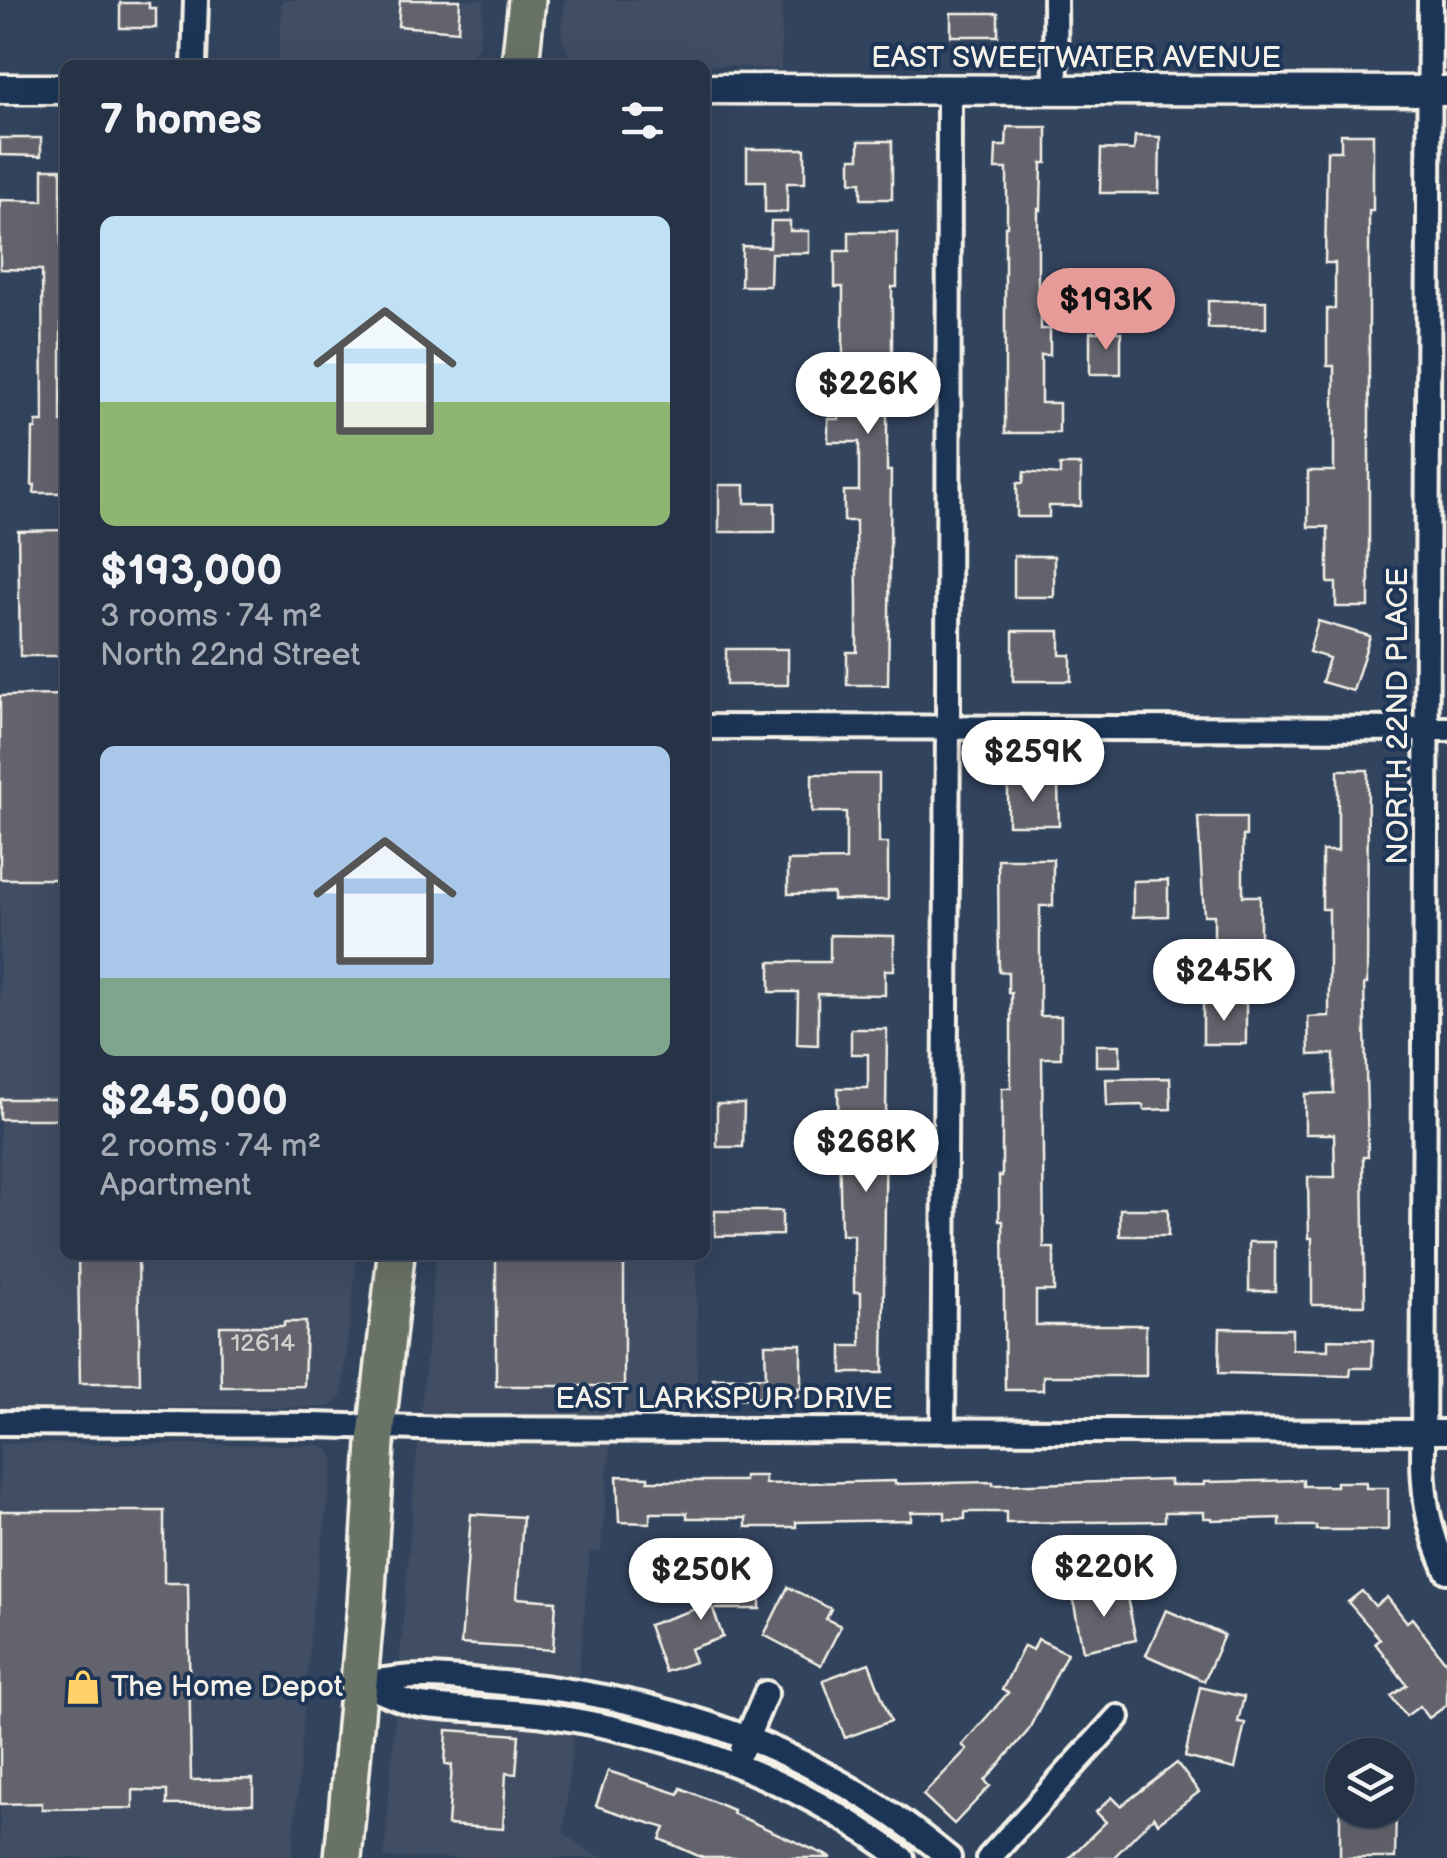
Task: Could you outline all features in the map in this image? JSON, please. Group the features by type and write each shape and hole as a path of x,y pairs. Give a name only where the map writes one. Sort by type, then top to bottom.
{"main road":[{"path":"520,60 526,0"},
{"path":"343,1858 360,1683 377,1427 395,1260"}],"street":[{"path":"194,60 196,0"},
{"path":"1055,0 1056,89"},
{"name":"NORTH 22ND PLACE","path":"1430,0 1439,91 1435,1432 1424,1496 1428,1524 1447,1572"},
{"path":"0,89 60,89"},
{"name":"EAST SWEETWATER AVENUE","path":"710,90 1439,91"},
{"path":"943,1430 949,90"},
{"path":"710,727 1437,729"},
{"name":"EAST LARKSPUR DRIVE","path":"0,1424 1435,1432"},
{"path":"360,1683 419,1676 549,1687 691,1716 807,1764 920,1834 949,1858"},
{"path":"360,1683 417,1704 548,1716 659,1739 736,1764 814,1800 902,1858"},
{"path":"736,1764 766,1693"},
{"path":"989,1858 1118,1717"}],"shaded area":[{"path":"282,0 484,0 478,48 466,60 278,60"},
{"path":"565,0 782,0 781,69 710,65 710,60 574,60 561,34"},
{"path":"0,719 60,719 60,1260 356,1260 342,1395 335,1404 0,1408"},
{"path":"436,1260 697,1260 697,1412 613,1412 601,1552 590,1552 564,1833 605,1858 384,1858"},
{"path":"0,1443 319,1445 329,1450 334,1459 313,1606 292,1858 0,1858"}],"building":[{"path":"400,0 460,0 458,31 398,26"},
{"path":"120,3 149,3 149,8 156,8 156,28 120,28"},
{"path":"951,13 998,13 998,36 951,36"},
{"path":"1007,127 1047,127 1047,163 1042,163 1041,210 1038,209 1038,302 1041,329 1050,329 1050,355 1041,355 1041,403 1059,403 1059,433 1005,433 1007,169 995,169 996,146 1006,146"},
{"path":"1341,134 1373,134 1373,211 1369,211 1369,607 1336,607 1336,583 1328,583 1328,527 1308,527 1308,471 1334,471 1334,366 1327,366 1327,309 1335,309 1335,263 1325,263 1327,151 1341,151"},
{"path":"1135,136 1160,137 1159,193 1100,193 1101,149 1134,150"},
{"path":"0,138 41,138 41,156 0,155"},
{"path":"859,141 892,141 892,199 861,199 861,182 851,182 851,158 859,158"},
{"path":"747,149 805,149 805,183 787,183 787,212 765,212 765,181 747,181"},
{"path":"43,169 60,169 60,493 34,493 32,485 33,429 36,422 43,422 42,270 0,269 0,200 43,201"},
{"path":"771,221 790,221 790,231 809,231 809,253 771,253 770,286 741,286 742,246 770,247"},
{"path":"849,232 897,232 897,287 892,287 892,373 887,373 887,471 891,471 888,685 847,685 847,652 857,652 856,521 844,521 844,491 859,491 859,442 828,442 828,419 839,419 839,391 843,391 843,287 835,287 835,251 849,251"},
{"path":"1208,301 1266,301 1266,328 1208,328"},
{"path":"1090,332 1121,332 1121,374 1090,374"},
{"path":"1060,465 1081,465 1081,506 1049,506 1049,517 1017,517 1017,483 1023,483 1024,472 1060,475"},
{"path":"719,485 745,485 745,503 775,503 775,532 719,532"},
{"path":"60,530 60,656 20,656 18,531"},
{"path":"1014,556 1054,556 1054,597 1014,597"},
{"path":"1318,621 1370,636 1353,691 1322,682 1329,658 1309,652"},
{"path":"1013,631 1060,631 1060,655 1071,655 1071,681 1013,681"},
{"path":"726,649 788,649 788,685 726,685"},
{"path":"60,695 60,879 0,879 0,696"},
{"path":"1338,770 1368,770 1365,1305 1312,1305 1308,1177 1335,1177 1334,1134 1305,1134 1305,1094 1334,1093 1334,1054 1309,1055 1308,1017 1329,1016 1329,909 1322,909 1322,851 1338,851"},
{"path":"812,774 879,774 879,843 888,843 888,900 833,900 833,893 788,894 788,861 846,860 846,812 812,812"},
{"path":"1008,785 1058,785 1059,825 1008,825"},
{"path":"1198,817 1246,817 1243,896 1260,896 1260,939 1214,939 1214,915 1204,915"},
{"path":"998,859 1053,859 1053,906 1040,906 1040,1016 1061,1016 1061,1058 1042,1058 1044,1248 1054,1248 1054,1291 1036,1291 1036,1325 1146,1325 1146,1376 1043,1376 1043,1390 1005,1390 999,1176 1002,1088 1011,1088 1011,993 1008,972 999,972"},
{"path":"1168,880 1168,916 1133,917 1133,881"},
{"path":"830,935 894,936 894,970 885,970 885,995 818,994 818,1045 797,1044 798,992 770,992 770,962 830,962"},
{"path":"1203,1003 1246,1003 1246,1044 1203,1044"},
{"path":"851,1029 887,1029 883,1373 842,1373 842,1346 861,1346 861,1292 854,1292 854,1235 841,1235 838,1088 868,1088 868,1054 851,1054"},
{"path":"1096,1045 1120,1045 1120,1066 1096,1066"},
{"path":"1170,1078 1171,1109 1107,1106 1106,1079"},
{"path":"0,1099 60,1099 60,1119 0,1119"},
{"path":"717,1104 744,1104 743,1147 717,1147"},
{"path":"1120,1209 1168,1209 1168,1236 1120,1236"},
{"path":"715,1211 782,1211 782,1235 715,1236"},
{"path":"1249,1242 1275,1242 1275,1291 1249,1291"},
{"path":"78,1260 138,1260 140,1383 80,1383"},
{"path":"496,1260 624,1260 624,1386 496,1386"},
{"path":"284,1322 306,1322 304,1386 221,1387 220,1326 284,1326"},
{"path":"1220,1328 1292,1329 1292,1349 1328,1350 1328,1339 1373,1340 1372,1368 1351,1368 1350,1376 1219,1373"},
{"path":"765,1344 801,1344 798,1397 713,1399 713,1378 766,1377"},
{"path":"617,1476 648,1477 648,1481 744,1481 744,1476 765,1476 765,1484 895,1481 993,1485 1170,1480 1170,1485 1204,1485 1303,1480 1303,1486 1336,1486 1336,1482 1366,1482 1366,1488 1388,1488 1388,1530 1280,1526 1280,1518 1212,1520 1204,1518 1204,1512 1165,1512 1165,1521 1006,1523 1006,1512 965,1512 965,1519 945,1519 945,1512 911,1512 911,1520 796,1522 796,1527 746,1527 746,1518 687,1518 687,1513 650,1513 650,1523 619,1522"},
{"name":"The Home Depot","path":"0,1511 164,1511 164,1583 188,1583 191,1780 253,1779 253,1804 167,1805 167,1791 133,1790 133,1808 42,1809 42,1803 0,1804"},
{"path":"471,1514 523,1517 517,1598 556,1601 553,1650 461,1644"},
{"path":"737,1570 760,1570 760,1609 713,1609 723,1637 690,1649 695,1662 665,1672 648,1625 737,1595"},
{"path":"788,1587 831,1609 826,1619 841,1626 821,1665 764,1635"},
{"path":"1125,1588 1136,1640 1083,1651 1073,1599"},
{"path":"1362,1591 1375,1606 1387,1597 1407,1622 1412,1618 1447,1664 1447,1705 1429,1718 1420,1706 1406,1716 1391,1696 1407,1685 1375,1643 1380,1639 1348,1602"},
{"path":"1166,1610 1224,1635 1204,1681 1146,1655"},
{"path":"1038,1639 1067,1653 1028,1731 985,1781 990,1786 954,1824 923,1795 967,1749 962,1745 1008,1693 1002,1690 1024,1646 1033,1650"},
{"path":"869,1663 891,1721 845,1738 823,1680"},
{"path":"1200,1687 1244,1697 1238,1722 1245,1723 1235,1769 1185,1757"},
{"path":"447,1730 519,1735 516,1774 506,1773 503,1829 448,1825 452,1765 445,1764"},
{"path":"1177,1763 1199,1792 1158,1823 1154,1816 1113,1858 1069,1858 1106,1822 1096,1812 1112,1797 1121,1806"},
{"path":"608,1771 679,1794 681,1788 832,1858 703,1858 660,1839 665,1828 596,1806"},
{"path":"1340,1828 1396,1828 1395,1858 1340,1858"}],"place":[{"name":"The Home Depot","path":"83,1687"}]}
